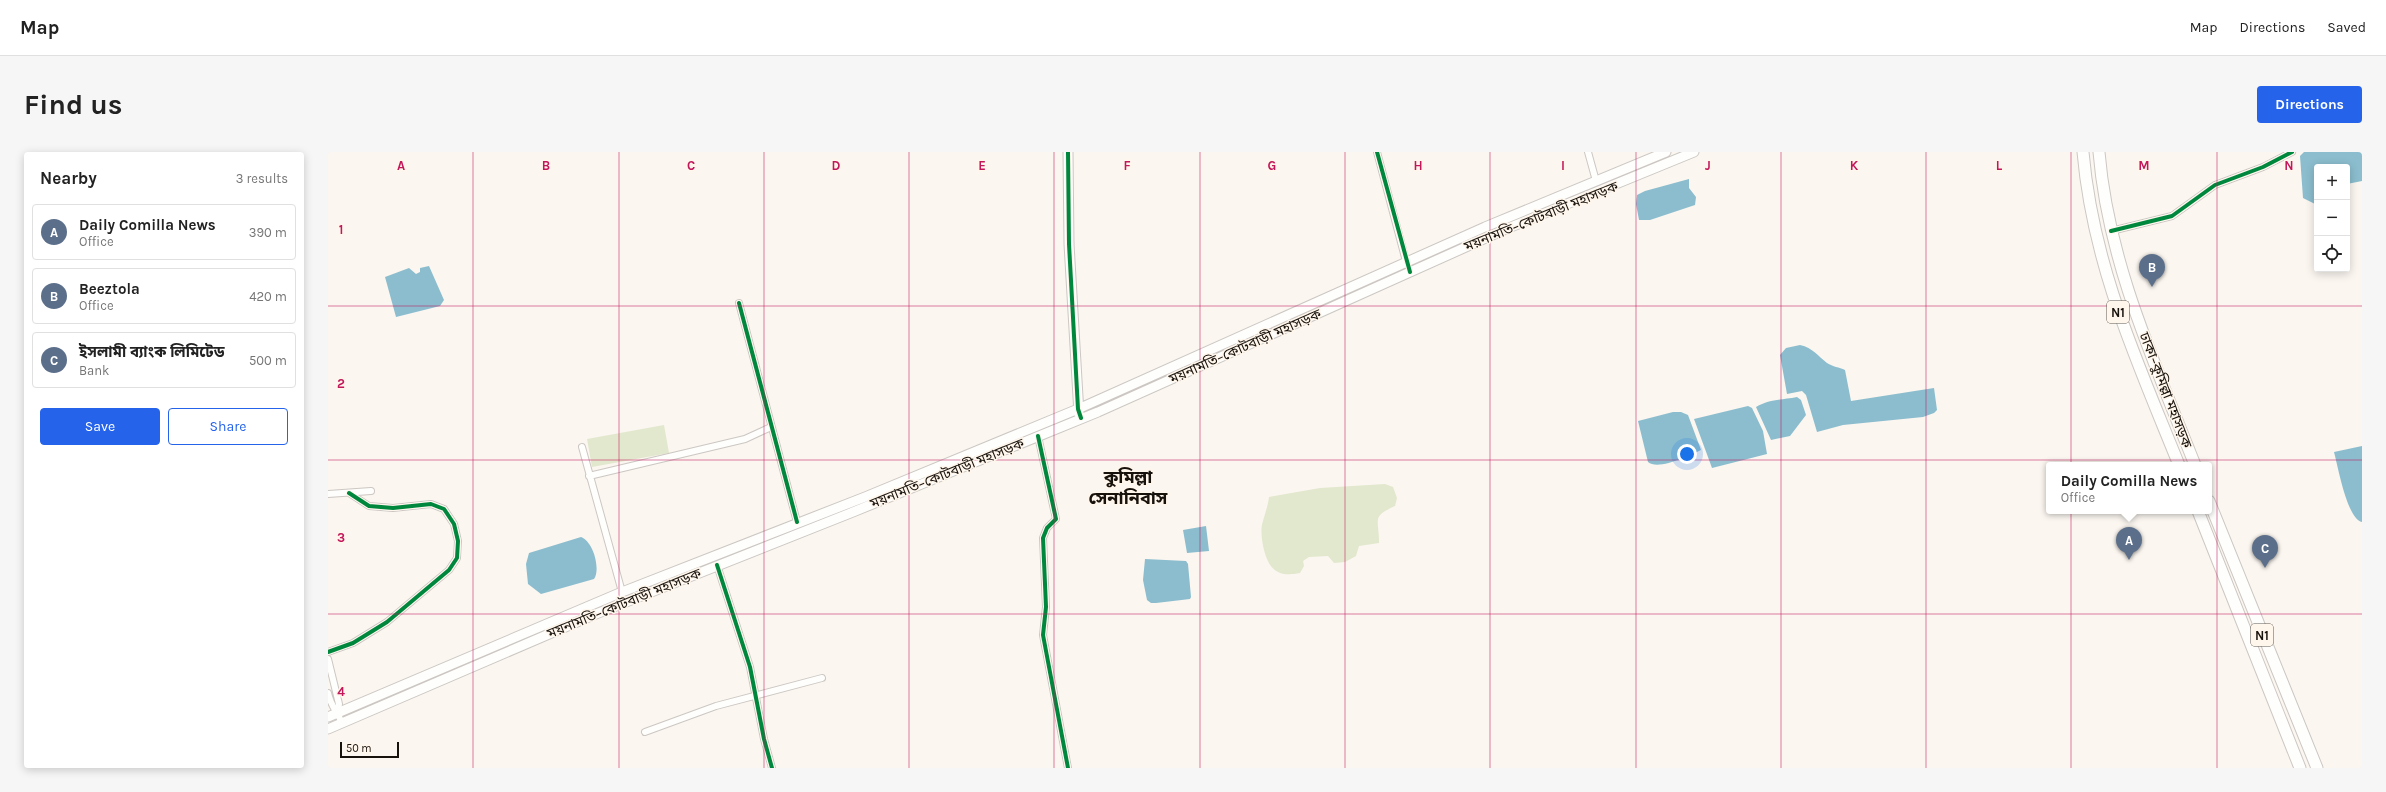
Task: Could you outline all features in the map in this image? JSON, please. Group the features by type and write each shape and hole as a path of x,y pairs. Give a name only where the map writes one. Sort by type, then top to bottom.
{"highway":[{"name":"ঢাকা–কুমিল্লা মহাসড়ক","path":"2084,152 2092,216 2108,283 2126,335 2179,462"},
{"name":"ঢাকা–কুমিল্লা মহাসড়ক","path":"2098,152 2111,231 2135,312 2194,462"},
{"name":"N1","path":"2212,508 2317,768"},
{"name":"N1","path":"2199,514 2300,768"}],"main road":[{"path":"1068,152 1070,244 1078,409 1081,418"},
{"name":"ময়নামতি–কোটবাড়ী মহাসড়ক","path":"328,729 591,616 1081,418 1408,268 1485,227 1666,152"},
{"name":"ময়নামতি–কোটবাড়ী মহাসড়ক","path":"328,717 622,592 797,522 943,466 1408,268 1694,152"}],"street":[{"path":"1377,152 1408,268"},
{"path":"1588,152 1596,181"},
{"path":"2111,231 2172,216 2215,185 2263,168 2292,152"},
{"path":"739,303 797,522"},
{"path":"590,476 745,439 771,427"},
{"path":"1038,436 1056,519 1047,528 1043,538 1046,607 1043,635 1068,768"},
{"path":"582,447 622,592"},
{"path":"328,494 372,491"},
{"path":"328,652 353,643 387,622 448,570 457,558 458,541 454,524 444,509 431,504 392,508 369,506 349,493"},
{"path":"717,565 750,667 772,768"},
{"path":"328,659 339,704 338,713"},
{"path":"645,732 716,706 822,678"},
{"path":"328,693 331,706 338,713 342,723"}],"green space":[{"path":"664,425 669,453 592,467 587,439"},
{"path":"1385,484 1393,487 1397,498 1395,506 1379,516 1379,543 1359,546 1356,556 1345,562 1334,563 1328,556 1309,557 1303,561 1304,566 1300,573 1284,574 1274,569 1270,565 1263,546 1261,531 1269,497 1320,488"}],"water":[{"path":"2304,152 2362,152 2362,181 2350,183 2350,164 2314,164 2314,204 2303,198 2300,156"},
{"path":"1689,179 1689,188 1696,197 1695,205 1650,220 1639,220 1636,204 1637,195 1645,191"},
{"path":"429,266 444,300 440,306 396,317 385,277 409,268 416,274 420,272 420,268"},
{"path":"1800,345 1812,350 1827,363 1845,370 1851,401 1934,388 1937,410 1934,413 1923,417 1843,425 1817,432 1806,395 1802,391 1787,394 1780,355 1786,348"},
{"path":"1797,397 1801,400 1806,415 1790,436 1771,440 1756,407 1771,401"},
{"path":"1748,406 1752,408 1763,431 1767,454 1712,468 1694,419"},
{"path":"1673,412 1681,412 1688,415 1701,450 1674,461 1659,465 1648,462 1638,421"},
{"path":"2362,446 2362,522 2357,519 2352,512 2348,502 2334,452"},
{"path":"1206,526 1209,551 1187,553 1183,530"},
{"path":"581,537 589,544 595,556 597,569 594,579 541,594 528,584 526,564 529,553"},
{"path":"1145,559 1186,561 1188,564 1190,599 1156,603 1151,603 1147,600 1143,580"}],"cycle path":[{"path":"1068,152 1069,244 1078,409 1081,418"},
{"path":"1377,152 1410,272"},
{"path":"2111,231 2172,216 2215,185 2263,167 2292,152"},
{"path":"739,303 797,522"},
{"path":"1038,436 1056,519 1047,528 1043,538 1046,607 1043,635 1068,768"},
{"path":"328,652 353,643 387,622 449,570 457,558 458,541 454,524 444,509 431,504 393,508 369,506 349,493"},
{"path":"717,565 750,667 764,739 772,768"}],"place":[{"name":"Beeztola","path":"2152,287"},
{"name":"Daily Comilla News","path":"2129,560"},
{"name":"ইসলামী ব্যাংক লিমিটেড","path":"2265,568"}],"district":[{"name":"কুমিল্লা সেনানিবাস","path":"1128,487"}]}
